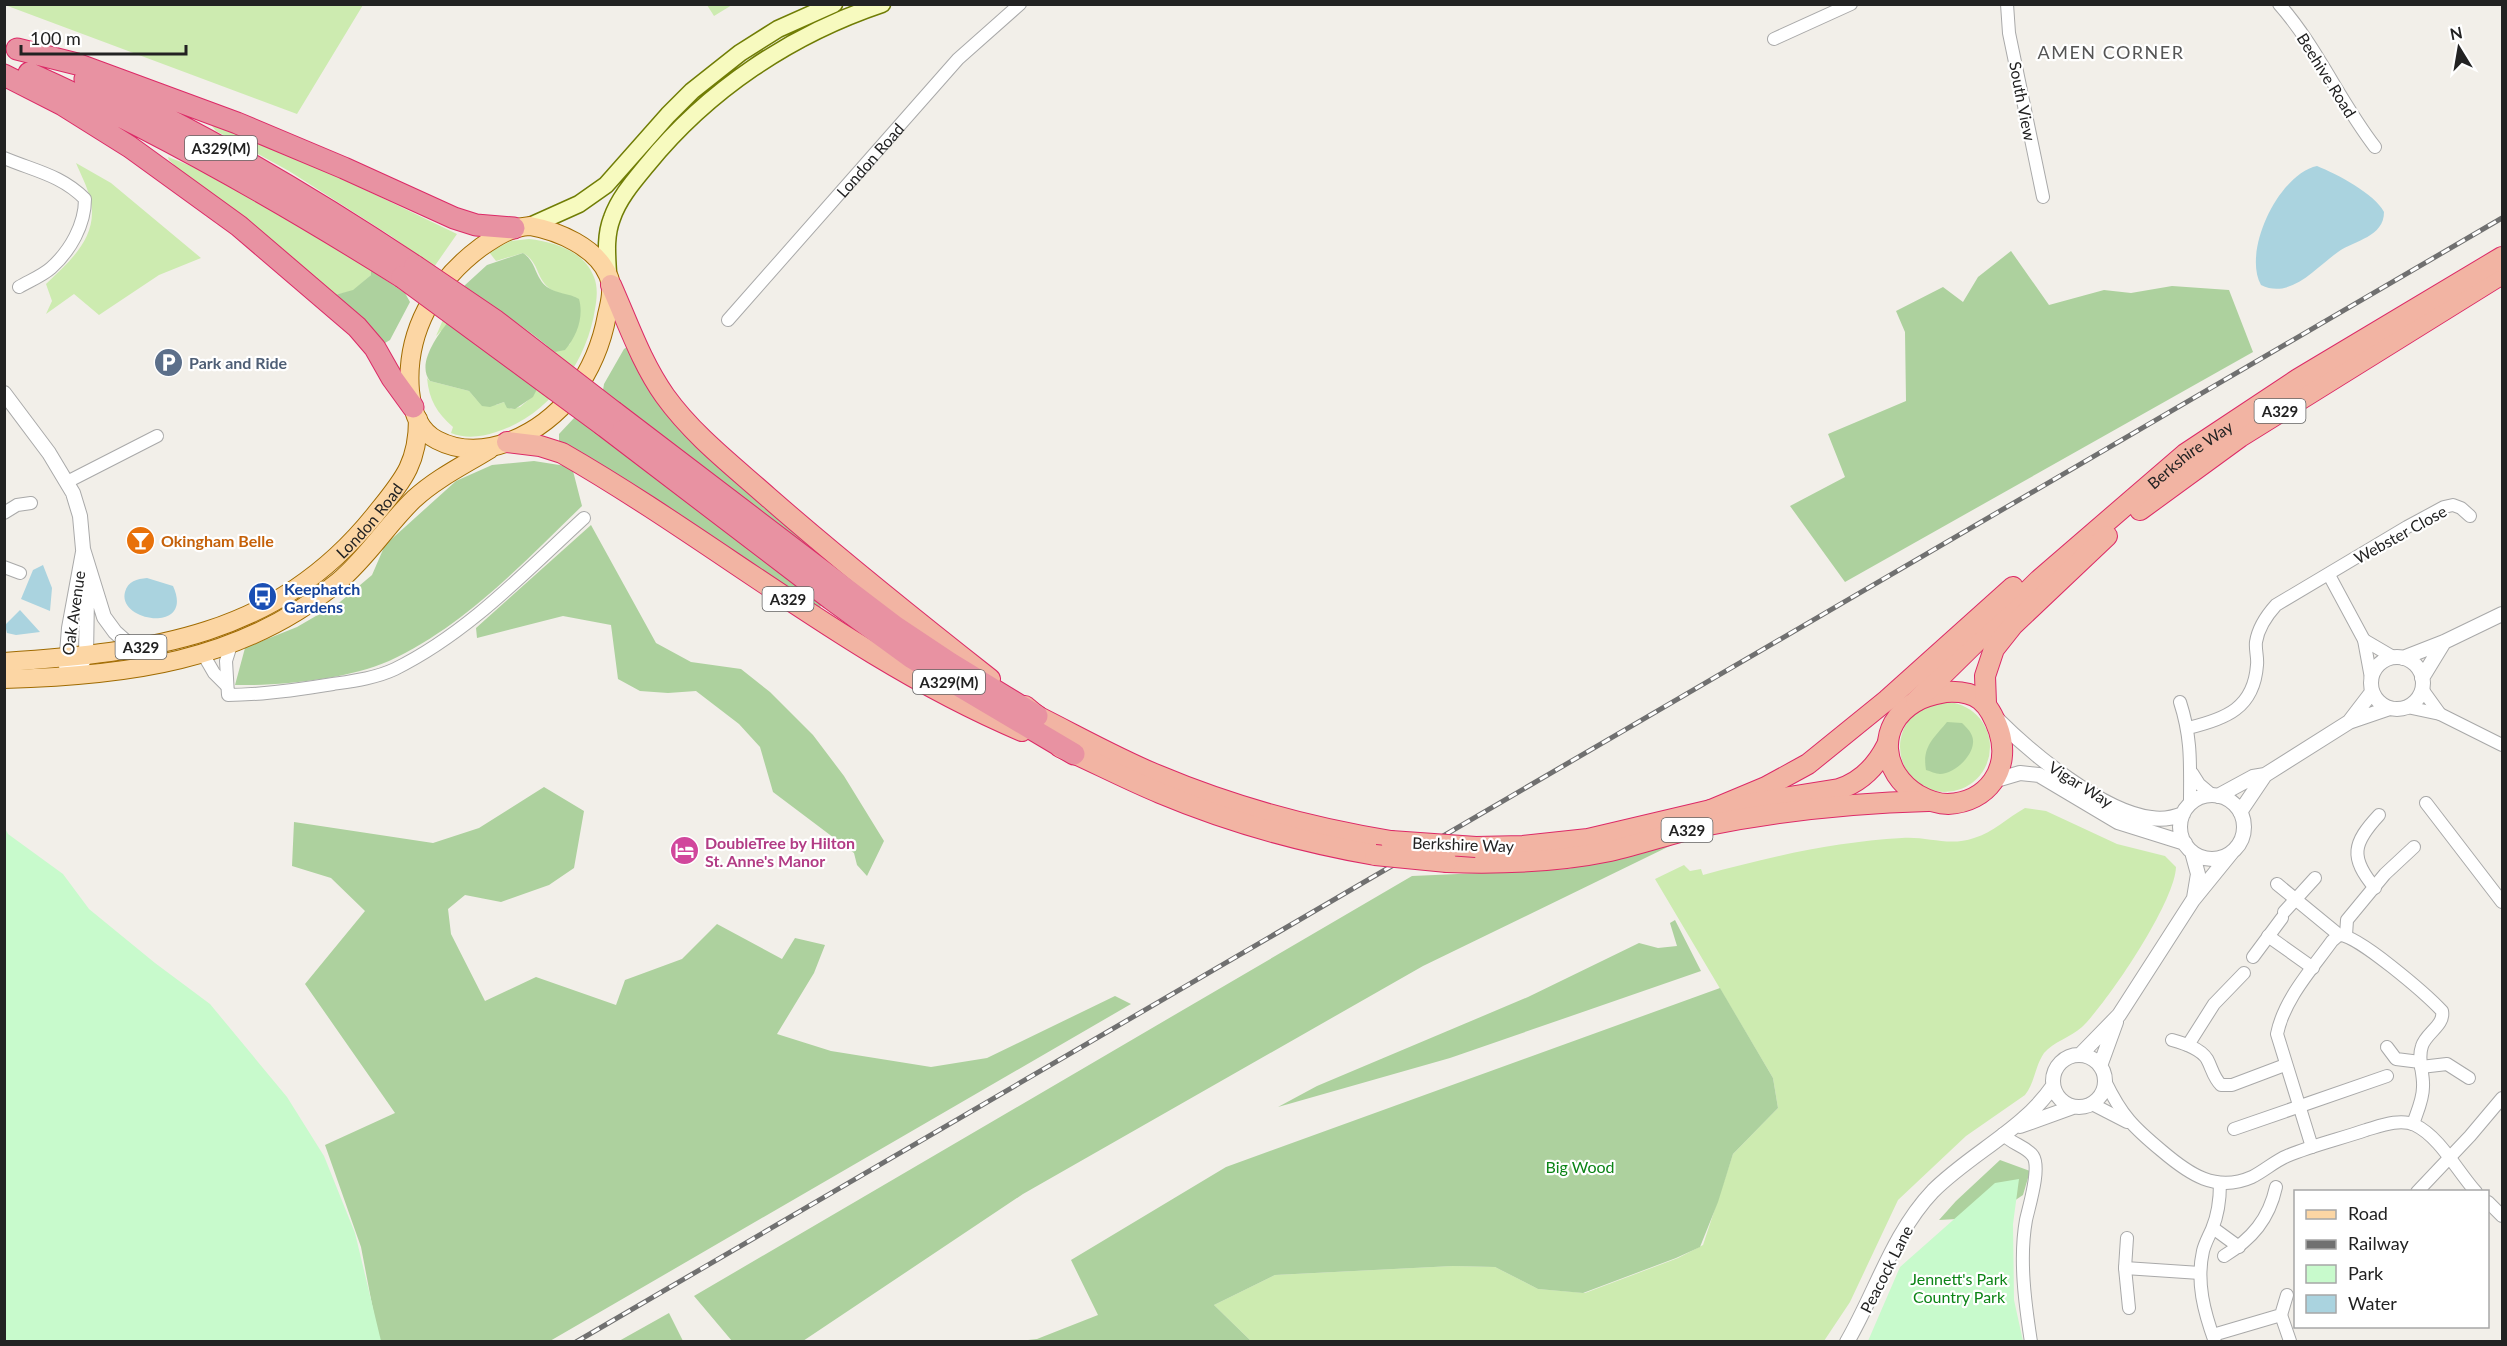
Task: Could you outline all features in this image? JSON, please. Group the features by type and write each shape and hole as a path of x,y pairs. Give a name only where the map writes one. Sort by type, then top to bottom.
{"highway":[{"name":"A329(M)","path":"8,51 76,63 237,123 460,221 476,225 522,227"},
{"name":"A329(M)","path":"8,51 109,109 408,271 896,627 1037,716"},
{"name":"A329(M)","path":"4,75 63,105 122,141 239,226 357,327 375,348 415,413"},
{"name":"Berkshire Way","path":"1916,701 2039,580 2185,454 2298,379 2502,257"},
{"name":"Berkshire Way","path":"1990,710 1985,676 1994,648 2013,625 2108,536 2166,490 2240,437 2502,274"},
{"name":"A329","path":"609,279 653,379 693,430 783,510 902,610 1037,716"},
{"name":"A329(M)","path":"609,419 831,600 912,658 1074,754"},
{"name":"A329","path":"499,445 540,446 562,453 826,624 896,666 966,706 1074,754"},
{"name":"A329","path":"1711,810 1766,787 1808,764 1902,687 2073,534 2140,482 2185,454"},
{"path":"1916,701 1937,694 1969,693 1990,710"},
{"name":"A329","path":"1887,745 1895,723 1916,701"},
{"name":"A329","path":"1928,801 1947,804 1964,801 1979,793 1993,781 2001,768 2003,754 1990,710"},
{"name":"Berkshire Way","path":"1037,716 1125,761 1214,797 1287,820 1391,841 1476,847 1523,846 1588,839 1711,810 1847,786 1870,770 1887,745"},
{"path":"1887,745 1889,762 1898,778 1908,789 1928,801"},
{"name":"Berkshire Way","path":"1074,754 1159,793 1227,818 1297,839 1375,855 1447,862 1505,862 1563,858 1609,851 1700,827 1743,819 1878,802 1928,801"}],"main road":[{"path":"834,4 778,29 740,53 692,91 606,185 579,204 493,239 469,257 432,298 417,328 410,380 415,413 426,431 442,442 465,448 499,445 542,423 573,393 600,343 606,322 609,279 607,239 610,221 618,204 672,136 737,78 789,45 823,28 882,4"},
{"path":"522,227 572,240 599,261 609,279"},
{"name":"London Road","path":"4,662 86,656 134,649 196,634 240,619 312,579 366,526 406,474 416,451 415,413"},
{"name":"London Road","path":"4,679 66,678 144,668 231,645 282,620 319,597 364,558 420,494 499,445"},
{"path":"196,634 203,654"}],"street":[{"name":"London Road","path":"728,320 958,59 1020,4"},
{"path":"1774,39 1851,4"},
{"name":"South View","path":"2007,4 2009,33 2043,197"},
{"name":"Beehive Road","path":"2279,4 2308,42 2357,124 2375,147"},
{"path":"4,158 45,172 72,186 85,199 85,215 73,241 50,269 19,287"},
{"name":"Oak Avenue","path":"4,393 49,453 67,482 80,516 83,549 104,617 115,632 134,649"},
{"path":"67,482 157,436"},
{"path":"4,513 17,505 31,503"},
{"name":"Webster Close","path":"2188,728 2226,716 2245,703 2255,684 2258,663 2256,641 2262,624 2276,605 2407,526 2444,507 2453,505 2461,508 2470,516"},
{"path":"231,645 226,661 228,695 261,695 358,680 393,670 427,651 481,613 584,518"},
{"name":"Oak Avenue","path":"66,678 66,658 83,549"},
{"path":"4,567 20,573"},
{"path":"2329,575 2364,640 2372,685 2379,703 2390,708"},
{"name":"Oak Avenue","path":"66,678 80,667 86,656 87,596 91,579"},
{"path":"2349,722 2372,685 2378,665 2444,642 2502,614"},
{"path":"2364,640 2416,666 2422,684 2440,714"},
{"path":"2407,707 2416,700 2444,642"},
{"path":"203,654 214,673 226,685"},
{"path":"2180,702 2188,728 2192,773 2182,832 2198,874 2193,900"},
{"path":"2187,809 2201,797 2215,796 2253,777 2265,774 2349,722 2390,708 2407,707 2440,714 2502,745"},
{"name":"Vigar Way","path":"1990,710 2047,763 2116,807 2150,818 2168,819 2187,809"},
{"name":"Vigar Way","path":"1993,781 2020,773 2038,776 2058,785 2118,822 2189,847"},
{"path":"2105,1081 2102,1094 2092,1104 2073,1107 2060,1099 2053,1086 2053,1078 2059,1064 2065,1059 2080,1055 2119,1015 2193,900 2240,843 2243,833 2240,812 2230,801 2215,796 2199,784 2192,773"},
{"path":"2240,812 2265,774"},
{"path":"2426,803 2502,900"},
{"path":"2375,888 2360,871 2357,850 2361,834 2379,815"},
{"path":"2189,847 2204,858 2215,859 2232,852"},
{"path":"2312,1147 2285,1065 2277,1034 2279,1021 2287,1005 2332,941 2342,935 2347,920 2385,874 2414,847"},
{"path":"2253,957 2283,915 2315,878"},
{"path":"2277,884 2342,935 2376,954 2442,1011 2441,1021 2423,1041 2420,1064 2423,1088 2413,1124"},
{"path":"2268,936 2313,968"},
{"path":"2188,1045 2214,1004 2244,973"},
{"path":"2100,1066 2119,1015"},
{"path":"2172,1040 2188,1045 2205,1056 2215,1079 2221,1085 2232,1085 2285,1065"},
{"path":"2387,1047 2396,1059 2420,1064 2447,1064 2469,1078"},
{"path":"2080,1055 2095,1060 2100,1066 2105,1081 2130,1124"},
{"path":"2234,1129 2387,1076"},
{"name":"Peacock Lane","path":"1847,1341 1864,1313 1891,1254 1914,1216 1932,1193 1961,1165 2007,1132 2042,1101 2053,1086"},
{"path":"2418,1190 2470,1136 2502,1098"},
{"path":"2092,1104 2130,1124 2195,1176 2220,1183 2237,1182 2253,1176 2286,1156 2383,1125 2413,1124 2437,1141 2475,1190"},
{"name":"Peacock Lane","path":"2007,1132 2073,1107"},
{"path":"2007,1132 2007,1139 2031,1154 2035,1162 2035,1177 2025,1237 2024,1292 2031,1341"},
{"path":"2220,1183 2219,1206 2204,1249 2200,1274 2201,1294 2214,1338 2281,1315"},
{"path":"2224,1256 2239,1247 2261,1226 2272,1206 2276,1187"},
{"path":"2489,1204 2502,1216"},
{"path":"2213,1228 2239,1247"},
{"path":"2127,1238 2125,1268 2129,1308"},
{"path":"2125,1268 2200,1274"},
{"path":"2287,1295 2281,1315 2290,1341"}],"green space":[{"path":"363,4 297,114 5,5"},
{"path":"707,5 732,5 714,16"},
{"path":"217,125 322,169 457,234 434,267 391,236 289,171 216,131 212,126"},
{"path":"168,157 194,167 246,193 298,223 371,270 371,275 353,291 335,295 187,177"},
{"path":"76,163 111,183 201,258 159,275 99,315 74,294 46,314 52,301 46,284 81,247 91,224 90,198"},
{"path":"529,239 558,245 576,254 594,277 597,289 596,305 584,348 562,384 549,400 533,413 515,424 485,435 468,437 451,433 453,427 442,417 435,406 427,378 430,381 469,391 477,400 496,405 504,402 511,409 520,407 532,397 441,331 436,336 464,286 543,344 559,351 570,344 575,297 561,294 545,284 530,258 523,253 496,261 489,252 511,241"},
{"path":"2011,251 2049,305 2104,290 2131,293 2172,286 2229,290 2253,352 1845,582 1790,506 1845,477 1828,434 1906,401 1905,332 1896,311 1943,287 1963,302 1978,277"},
{"path":"523,253 531,260 540,279 547,287 579,299 581,313 578,326 565,350 555,352 464,286 487,265"},
{"path":"371,270 405,293 410,302 390,340 385,343 380,343 335,295 353,290 371,275"},
{"path":"448,322 537,389 533,397 515,409 507,408 504,402 490,407 482,406 469,391 430,381 426,374 427,358 434,342"},
{"path":"627,347 640,376 672,419 817,551 810,549 605,394 604,384"},
{"path":"575,417 821,606 819,608 559,442 559,434"},
{"path":"534,461 572,467 582,506 515,571 468,612 417,647 372,667 314,680 235,685 245,648 297,627 340,602 372,575 385,545 456,481 492,465"},
{"path":"591,525 656,643 691,662 741,669 770,692 813,735 844,776 884,841 867,876 857,865 854,853 773,792 760,747 739,724 696,691 668,693 640,691 618,679 611,625 563,616 477,638 476,628"},
{"path":"1945,702 1962,706 1977,715 1986,730 1990,747 1986,764 1977,779 1962,788 1945,792 1928,788 1913,779 1904,764 1900,747 1904,730 1913,715 1928,706"},
{"path":"1947,722 1962,723 1971,734 1973,743 1969,754 1961,764 1951,771 1938,774 1926,770 1927,749"},
{"path":"544,787 584,811 574,868 549,885 501,902 465,895 448,909 451,934 485,1001 536,977 616,1005 625,980 682,959 717,924 782,959 795,938 825,945 814,973 777,1034 831,1051 931,1067 987,1058 1115,996 1131,1004 550,1341 379,1341 361,1247 325,1145 395,1113 305,984 365,911 331,878 292,866 294,822 433,843 479,828"},
{"path":"2025,808 2046,811 2117,844 2165,856 2176,867 2173,883 2153,926 2123,975 2082,1027 2044,1053 2025,1095 1966,1136 1898,1200 1850,1302 1824,1341 1251,1341 1214,1305 1275,1275 1453,1266 1495,1267 1538,1289 1585,1293 1678,1258 1703,1245 1733,1154 1778,1108 1773,1078 1655,879 1684,865 1690,871 1701,869 1703,875 1777,856 1851,843 1911,838 1965,841 1988,832"},
{"path":"4,826 8,834 63,874 89,909 210,1004 287,1097 324,1156 355,1233 381,1341 5,1341"},
{"path":"1678,842 1423,966 1023,1194 803,1341 732,1341 694,1296 1412,876 1568,869"},
{"path":"1675,920 1701,971 1450,1058 1278,1107 1317,1086 1528,997 1639,943 1658,948 1677,946 1670,923"},
{"name":"Big Wood","path":"1720,988 1773,1078 1778,1108 1733,1154 1718,1202 1700,1247 1583,1293 1538,1289 1495,1267 1453,1266 1275,1275 1214,1305 1251,1341 1019,1341 1037,1339 1098,1315 1071,1260 1226,1167"},
{"path":"2000,1160 2030,1171 2023,1195 1996,1213 1974,1218 1939,1220 1956,1201"},
{"name":"Jennett's Park Country Park","path":"2019,1179 2013,1224 2014,1300 2023,1341 1868,1341 1900,1267 1995,1183"},
{"path":"669,1313 683,1341 619,1341"}],"water":[{"path":"2317,166 2345,179 2373,198 2384,212 2383,220 2374,232 2338,252 2303,280 2283,288 2272,289 2261,285 2256,270 2256,253 2268,216 2290,183 2303,172"},
{"path":"43,565 52,588 50,611 21,599 33,570"},
{"path":"147,578 173,586 177,601 174,611 165,617 142,616 132,610 126,602 125,592 128,585 136,580"},
{"path":"20,610 40,632 16,635 7,633 5,625"}],"railway":[{"path":"576,1342 2502,218"}],"place":[{"name":"Park and Ride","path":"168,362"},
{"name":"Okingham Belle","path":"140,540"},
{"name":"Keephatch Gardens","path":"263,597"},
{"name":"DoubleTree by Hilton St. Anne's Manor","path":"684,851"}],"district":[{"name":"AMEN CORNER","path":"2111,52"}]}
